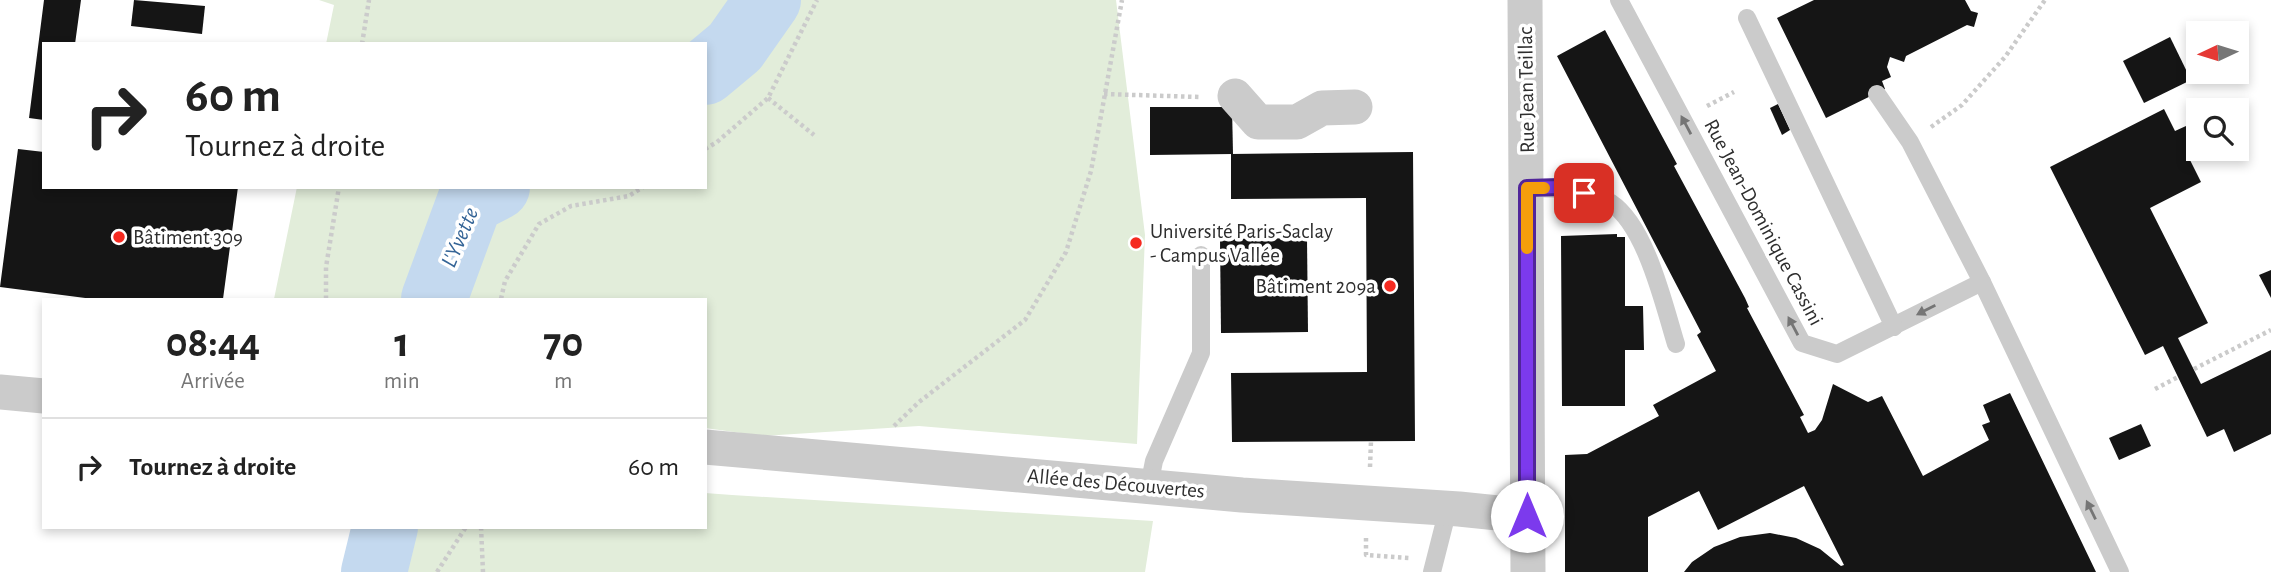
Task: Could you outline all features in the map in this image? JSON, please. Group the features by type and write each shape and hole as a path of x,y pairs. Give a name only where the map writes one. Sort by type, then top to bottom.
{"street":[{"name":"Rue Jean Teillac","path":"1525,0 1528,572"},
{"path":"1235,96 1258,122 1297,122 1322,108 1354,107"},
{"path":"0,392 42,396"},
{"name":"Allée des Découvertes","path":"707,447 1527,516"}],"lane":[{"name":"Rue Jean-Dominique Cassini","path":"1619,0 1802,343 1837,354 1982,282"},
{"path":"1747,18 1894,327"},
{"path":"1877,94 1910,142 1982,282 2120,572"},
{"path":"1527,188 1560,187 1612,204 1634,227 1646,253 1676,344"},
{"path":"1149,486 1154,461 1201,353 1202,255"},
{"path":"1433,566 1448,509"}],"path":[{"path":"362,42 369,0"},
{"path":"707,148 718,142 768,98 816,2 810,0"},
{"path":"886,434 919,402 1025,320 1066,252 1091,171 1122,0"},
{"path":"1910,142 1962,105 2005,57 2045,0"},
{"path":"1700,110 1734,92"},
{"path":"1104,94 1235,96"},
{"path":"768,98 814,135"},
{"path":"326,298 326,267 339,189"},
{"path":"501,298 505,281 539,224 572,206 629,196 640,189"},
{"path":"2193,369 2271,330"},
{"path":"2155,389 2178,377"},
{"path":"1370,468 1371,441"},
{"path":"437,572 465,529"},
{"path":"481,529 483,572"},
{"path":"1366,532 1366,555 1433,566"}],"green space":[{"path":"319,0 1116,0 1145,235 1137,444 919,426 763,436 707,428 707,298 274,298 297,189 707,189 707,42 326,42 334,5"},
{"path":"707,493 1153,521 1145,572 349,572 356,529 707,529"}],"building":[{"path":"44,0 81,0 75,42 42,42 42,120 29,118"},
{"path":"134,0 205,6 202,34 131,26"},
{"path":"1814,0 1965,0 1971,11 1978,13 1974,27 1967,25 1906,56 1904,62 1890,57 1887,67 1891,77 1882,81 1885,89 1826,118 1777,18"},
{"path":"1605,30 1677,164 1674,166 1804,415 1800,417 1808,433 1815,430 1822,420 1833,384 1868,402 1882,396 1923,476 1989,440 1982,425 1990,422 1983,405 2010,393 2096,572 1684,572 1692,562 1714,547 1740,537 1770,533 1796,538 1820,549 1841,566 1844,565 1804,486 1718,530 1699,491 1648,517 1648,572 1565,572 1565,455 1587,454 1659,416 1653,405 1716,371 1697,335 1701,332 1557,56"},
{"path":"2170,37 2186,70 2186,82 2144,103 2123,61"},
{"path":"1778,104 1790,130 1782,135 1770,108"},
{"path":"1150,107 1232,107 1233,154 1150,155"},
{"path":"2164,109 2175,131 2186,126 2186,161 2190,161 2201,182 2150,208 2208,323 2178,338 2201,384 2271,350 2271,434 2234,452 2224,429 2207,437 2163,346 2145,355 2050,167"},
{"name":"Bâtiment 309","path":"18,149 42,152 42,189 238,189 223,298 85,298 0,287"},
{"name":"Bâtiment 209a","path":"1413,152 1415,441 1232,442 1231,373 1367,372 1366,198 1231,199 1231,154"},
{"path":"1617,234 1617,237 1625,237 1625,306 1643,306 1644,350 1625,350 1625,406 1562,406 1561,236"},
{"path":"1307,238 1308,332 1221,333 1220,239"},
{"path":"2271,270 2271,298 2259,275"},
{"path":"2141,424 2151,446 2119,460 2109,438"}],"waterway":[{"name":"L'Yvette","path":"707,70 735,47 768,0"},
{"name":"L'Yvette","path":"434,298 470,201 493,189"},
{"name":"L'Yvette","path":"374,572 385,529"}],"slow traffic":[{"path":"1527,248 1527,188 1544,188"}],"place":[{"name":"Bâtiment 309","path":"119,237"},
{"name":"Université Paris-Saclay - Campus Vallée","path":"1136,243"},
{"name":"Bâtiment 209a","path":"1390,286"}],"route":[{"path":"1527,516 1527,188 1560,187 1584,193"}]}
